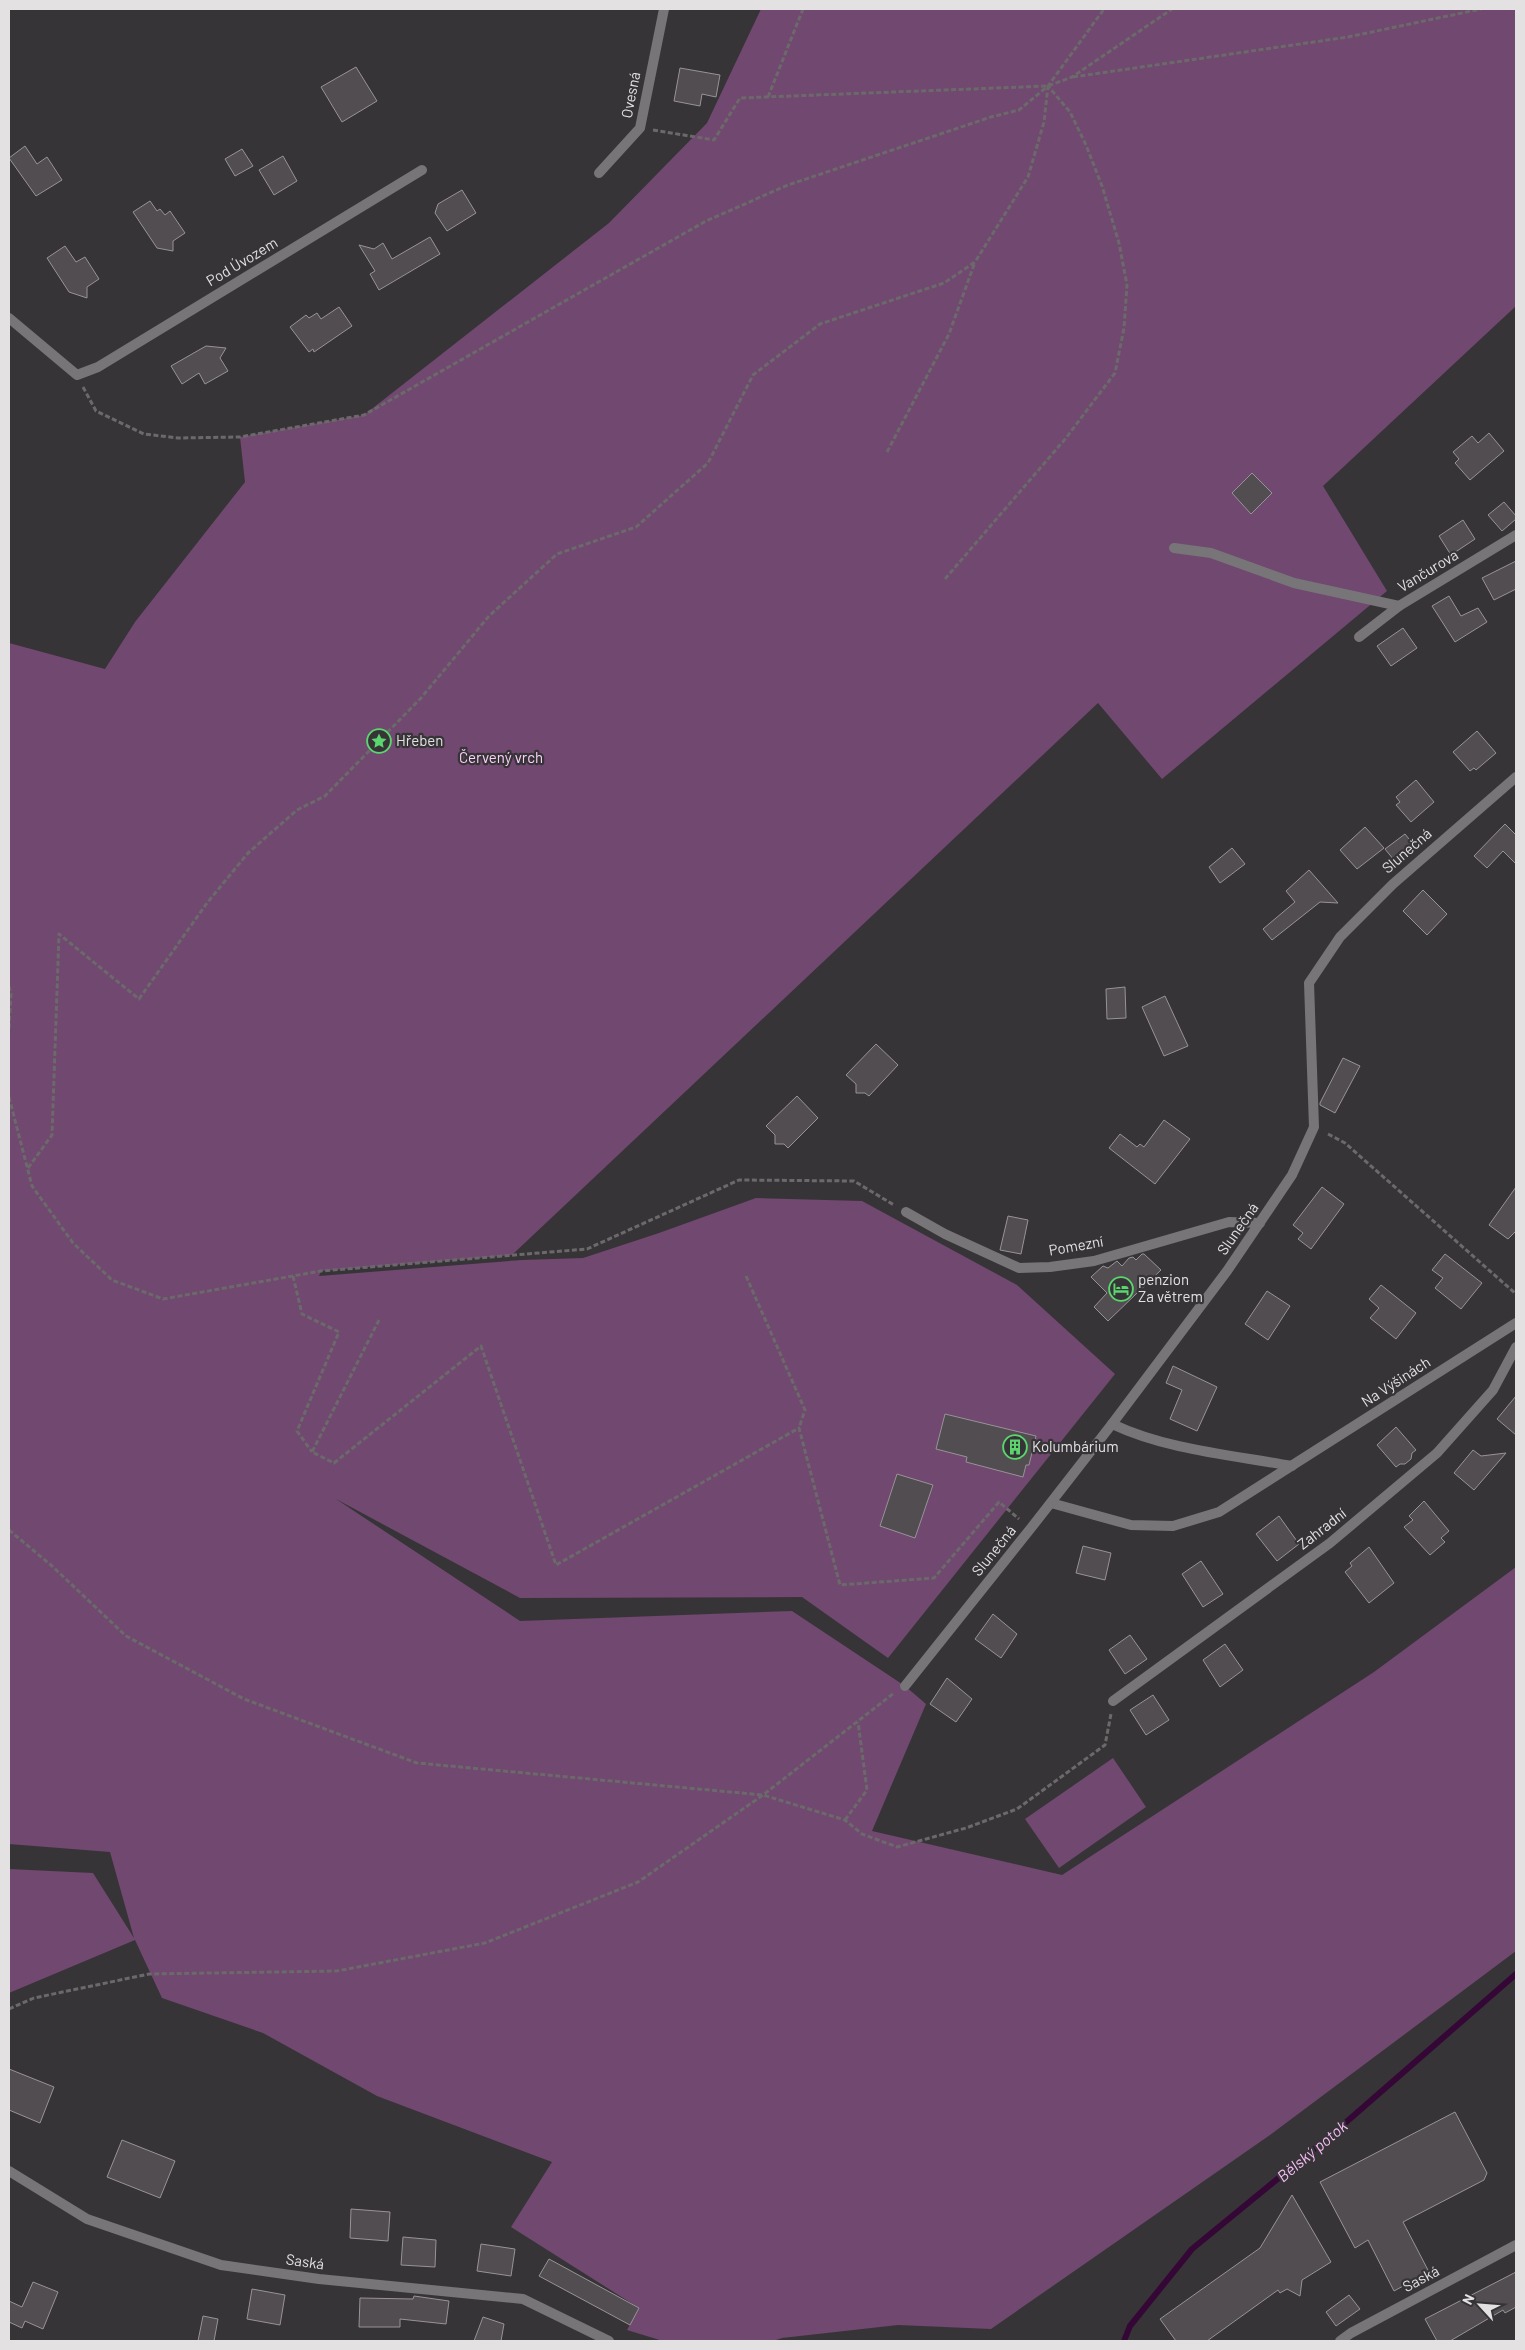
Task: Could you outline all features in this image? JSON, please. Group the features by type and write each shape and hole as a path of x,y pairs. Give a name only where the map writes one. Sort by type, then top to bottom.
{"street":[{"name":"Ovesná","path":"599,173 640,128 664,9"},
{"name":"Pod Úvozem","path":"77,375 98,367 422,170"},
{"path":"9,318 77,375"},
{"name":"Vančurova","path":"1359,637 1399,606 1516,535"},
{"path":"1174,548 1211,553 1294,583 1399,606"},
{"name":"Slunečná","path":"904,1686 1112,1424 1260,1224 1292,1175 1314,1127 1309,983 1340,937 1393,884 1516,777"},
{"name":"Pomezní","path":"906,1212 945,1234 1019,1268 1050,1267 1094,1260 1229,1222 1260,1224"},
{"name":"Na Výšinách","path":"1051,1503 1131,1525 1173,1526 1219,1512 1516,1323"},
{"name":"Zahradní","path":"1113,1701 1330,1543 1437,1453 1493,1390 1516,1347"},
{"path":"1112,1424 1135,1435 1192,1448 1292,1466"},
{"name":"Saská","path":"9,2171 87,2219 221,2265 319,2279 523,2298 609,2341"},
{"name":"Saská","path":"1340,2341 1351,2333 1516,2245"}],"path":[{"path":"768,97 803,9"},
{"path":"77,375 96,411 144,434 178,438 240,437 364,415 706,221 788,185 991,117 1019,110 1048,86 1104,9"},
{"path":"1072,77 1172,9"},
{"path":"640,128 714,140 740,98 1048,86 1072,77 1348,37 1481,9"},
{"path":"887,452 948,334 975,262 1028,176 1044,122 1048,86"},
{"path":"944,579 1066,438 1115,373 1124,328 1127,285 1119,243 1102,186 1086,145 1070,112 1048,86"},
{"path":"28,1168 52,1135 59,934 139,999 207,903 248,853 297,810 325,796 420,698 489,616 557,554 636,527 708,464 754,375 820,324 944,283 975,262"},
{"path":"9,986 11,994 9,1031"},
{"path":"9,1097 32,1186 73,1243 112,1280 163,1299 321,1271 588,1249 739,1180 854,1181 906,1212"},
{"path":"1314,1127 1345,1143 1516,1294"},
{"path":"293,1276 302,1314 338,1332 296,1431 312,1452 334,1463 481,1346 556,1565 799,1428"},
{"path":"746,1276 805,1410 799,1428 840,1585 934,1578 999,1502 1031,1528"},
{"path":"312,1452 379,1320"},
{"path":"9,1530 52,1566 126,1636 244,1699 417,1763 763,1795 845,1820 862,1834 897,1846 966,1828 1017,1809 1105,1746 1113,1701"},
{"path":"9,2009 34,1998 149,1974 338,1971 485,1942 638,1882 763,1795 904,1686"},
{"path":"845,1820 867,1790 858,1722"}],"green space":[{"name":"Červený vrch","path":"761,9 1516,9 1516,306 1323,486 1387,591 1162,779 1098,703 512,1255 321,1271 319,1276 522,1260 583,1258 756,1198 862,1201 1017,1285 1115,1374 888,1658 802,1597 520,1598 336,1499 520,1621 792,1611 905,1686 926,1704 872,1831 1062,1875 1374,1672 1516,1567 1516,1951 1270,2135 991,2329 898,2325 782,2338 773,2341 663,2341 627,2330 639,2308 511,2227 552,2162 377,2096 263,2033 162,1998 135,1940 9,1993 9,1869 93,1873 134,1938 110,1852 9,1844 9,643 105,669 135,622 245,482 240,437 364,415 609,223 707,123"},
{"path":"1113,1758 1146,1807 1059,1868 1025,1819"}],"building":[{"path":"356,67 377,101 342,122 321,87"},
{"path":"680,68 720,75 716,97 702,94 700,106 674,101"},
{"path":"25,146 37,164 47,157 62,180 36,196 9,158"},
{"path":"242,149 253,166 235,176 225,159"},
{"path":"283,156 297,181 274,195 259,170"},
{"path":"462,190 476,213 447,231 435,213 438,204"},
{"path":"150,201 157,211 160,209 165,215 170,211 185,233 173,241 173,251 157,248 133,212"},
{"path":"430,237 440,254 379,290 370,274 375,271 359,245 374,249 383,243 392,259"},
{"path":"65,246 76,262 85,257 99,279 87,287 87,298 69,292 47,258"},
{"path":"339,307 352,326 314,352 313,349 309,352 290,327 306,315 309,318 317,313 321,319"},
{"path":"206,346 226,348 220,358 228,371 205,384 199,373 182,384 171,366"},
{"path":"1489,433 1504,451 1470,480 1455,463 1459,459 1453,452 1472,436 1478,443"},
{"path":"1252,473 1272,493 1251,514 1232,493"},
{"path":"1504,502 1516,516 1516,519 1502,531 1488,515"},
{"path":"1463,520 1475,539 1451,555 1439,536"},
{"path":"1516,561 1516,589 1494,600 1482,578"},
{"path":"1449,596 1461,616 1478,608 1487,622 1455,642 1432,606"},
{"path":"1403,628 1417,648 1391,666 1377,646"},
{"path":"1477,731 1496,753 1476,770 1474,768 1470,771 1453,752"},
{"path":"1416,780 1434,802 1411,822 1396,805 1400,802 1396,797"},
{"path":"1505,824 1516,835 1516,864 1503,851 1487,868 1474,856"},
{"path":"1365,827 1384,848 1357,869 1340,850"},
{"path":"1405,834 1417,849 1398,865 1385,849"},
{"path":"1232,848 1245,864 1220,883 1209,867"},
{"path":"1309,870 1338,903 1320,902 1272,940 1263,929 1295,902 1286,891"},
{"path":"1423,890 1447,914 1427,935 1403,911"},
{"path":"1125,987 1126,1018 1107,1019 1106,989"},
{"path":"1165,996 1188,1046 1164,1056 1142,1007"},
{"path":"876,1044 898,1065 869,1096 865,1093 856,1093 856,1084 846,1075"},
{"path":"1343,1058 1360,1066 1335,1113 1320,1105 1320,1103"},
{"path":"797,1096 818,1118 788,1148 784,1144 775,1144 775,1135 766,1126"},
{"path":"1164,1120 1190,1139 1155,1184 1109,1148 1120,1134 1137,1147 1140,1144 1144,1147"},
{"path":"1322,1187 1344,1204 1311,1249 1298,1239 1303,1233 1293,1225"},
{"path":"1516,1187 1516,1231 1508,1239 1489,1225"},
{"path":"1008,1216 1028,1220 1021,1254 1000,1250"},
{"name":"penzion Za větrem","path":"1142,1254 1161,1270 1108,1321 1094,1307 1107,1293 1091,1277 1103,1266 1108,1268 1117,1261 1122,1266 1129,1258 1133,1257 1136,1260"},
{"path":"1445,1254 1482,1283 1461,1309 1435,1288 1443,1278 1432,1270"},
{"path":"1381,1285 1416,1313 1396,1339 1370,1318 1379,1308 1369,1299"},
{"path":"1267,1291 1290,1306 1268,1340 1245,1324"},
{"path":"1173,1366 1217,1387 1197,1431 1170,1419 1182,1390 1166,1383"},
{"path":"1516,1396 1516,1435 1497,1419"},
{"name":"Kolumbárium","path":"945,1414 1036,1436 1029,1465 1026,1465 1023,1477 966,1462 967,1457 936,1449"},
{"path":"1396,1427 1416,1450 1412,1453 1411,1459 1405,1464 1400,1464 1396,1467 1377,1445"},
{"path":"1473,1450 1481,1456 1506,1453 1474,1490 1454,1473"},
{"path":"897,1474 933,1485 915,1538 880,1526"},
{"path":"1424,1501 1449,1531 1441,1538 1445,1542 1430,1555 1404,1527 1413,1520 1409,1516"},
{"path":"1279,1516 1299,1544 1277,1561 1256,1534"},
{"path":"1083,1546 1111,1553 1105,1580 1076,1573"},
{"path":"1369,1547 1394,1583 1369,1603 1345,1572 1352,1566 1350,1563"},
{"path":"1201,1561 1223,1594 1203,1607 1182,1574"},
{"path":"993,1614 1017,1634 1001,1658 975,1639"},
{"path":"1130,1635 1147,1659 1125,1674 1109,1650"},
{"path":"1225,1644 1243,1670 1220,1687 1203,1660"},
{"path":"947,1678 972,1699 956,1722 930,1704"},
{"path":"1153,1695 1169,1720 1146,1735 1130,1710"},
{"path":"9,2069 54,2087 40,2123 9,2110"},
{"path":"1455,2112 1487,2173 1484,2180 1403,2222 1429,2272 1394,2291 1368,2240 1355,2248 1320,2182"},
{"path":"122,2140 175,2161 160,2198 107,2177"},
{"path":"1292,2195 1331,2262 1302,2280 1300,2296 1287,2289 1280,2293 1278,2290 1207,2341 1176,2341 1160,2319 1260,2248"},
{"path":"351,2209 390,2212 388,2241 350,2238"},
{"path":"403,2237 436,2240 435,2267 401,2265"},
{"path":"481,2244 515,2249 511,2276 477,2271"},
{"path":"549,2259 639,2308 630,2325 539,2276"},
{"path":"1516,2272 1516,2307 1505,2313 1503,2310 1450,2341 1437,2341 1425,2319"},
{"path":"33,2282 58,2292 43,2329 25,2321 22,2328 9,2322 9,2301 22,2307"},
{"path":"252,2289 285,2295 280,2325 247,2319"},
{"path":"1349,2295 1360,2309 1336,2326 1326,2312"},
{"path":"414,2296 449,2301 446,2324 400,2319 400,2327 359,2327 360,2298 413,2299"},
{"path":"203,2316 218,2319 214,2341 198,2341"},
{"path":"483,2317 504,2324 501,2341 474,2341"}],"waterway":[{"name":"Bělský potok","path":"1124,2341 1130,2326 1192,2249 1336,2131 1516,1974"}],"place":[{"name":"Hřeben","path":"379,741"},
{"name":"penzion Za větrem","path":"1121,1289"},
{"name":"Kolumbárium","path":"1015,1447"}]}
